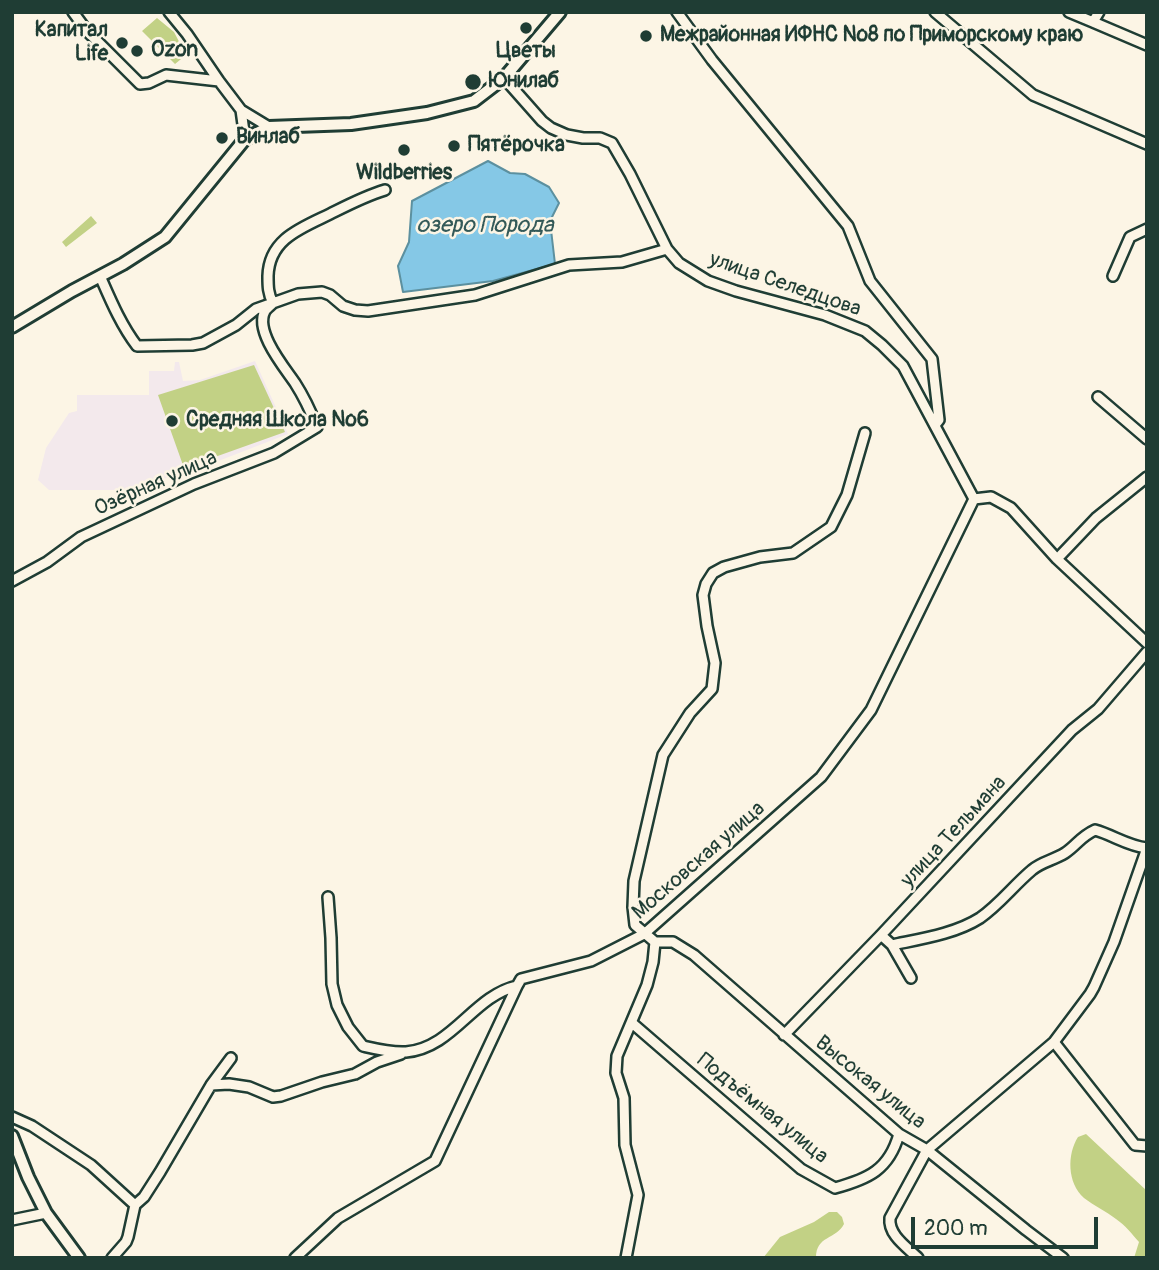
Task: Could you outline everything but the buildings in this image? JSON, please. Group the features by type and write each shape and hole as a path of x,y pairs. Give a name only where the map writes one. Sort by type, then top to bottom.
{"main road":[{"path":"12,327 165,237 245,139 269,127 351,124 427,113 474,102 504,78 560,12"},
{"path":"12,1136 46,1213 79,1258"}],"street":[{"path":"73,12 87,31 140,84 166,75 219,81"},
{"path":"169,12 241,110 269,127"},
{"name":"улица Селедцова","path":"677,12 712,60 848,226 870,281 932,359 939,420 935,425"},
{"path":"935,12 1032,95 1147,144"},
{"path":"1069,12 1147,45"},
{"path":"1093,22 1099,12"},
{"name":"улица Селедцова","path":"504,78 551,128 567,135 600,138 612,143 667,249 679,263 708,281 825,315 865,331 882,345 903,366 974,499"},
{"path":"241,110 245,139"},
{"path":"273,303 269,296 268,267 273,252 285,239 357,200 385,190"},
{"path":"1114,276 1130,237 1147,229"},
{"path":"100,276 119,317 137,346 192,345 236,325 256,309 298,294 322,292 343,306 368,311 475,295 569,265 622,262 667,249"},
{"name":"Озёрная улица","path":"12,581 47,562 81,537 194,484 274,453 317,427 295,384 276,359 270,344 262,320 273,303"},
{"path":"1098,397 1147,439"},
{"path":"626,1258 638,1195 625,1145 624,1098 616,1073 617,1056 647,985 655,942 635,925 634,881 663,755 690,713 712,689 715,663 703,595 706,584 713,573 724,567 760,557 793,553 831,527 847,495 865,433"},
{"path":"1057,559 1096,518 1147,477"},
{"path":"974,499 991,497 1011,508 1057,559 1147,643"},
{"name":"Московская улица","path":"211,1085 249,1087 273,1097 355,1074 377,1062 423,1048 442,1039 483,1002 499,992 517,986 522,979 591,961 644,934 821,777 871,710 974,499"},
{"name":"улица Тельмана","path":"784,1035 881,936 1072,730 1098,709 1147,652"},
{"path":"891,945 933,936 978,919 1003,900 1034,868 1068,851 1078,839 1095,830 1133,846 1147,848 1114,942 1094,987 1054,1042 927,1150 890,1218 889,1225 891,1231 918,1258"},
{"path":"328,898 332,984 337,1004 348,1027 363,1046 406,1052"},
{"path":"881,936 891,945 911,978"},
{"name":"Высокая улица","path":"655,942 673,942 694,955 899,1134 927,1150 1063,1258"},
{"path":"296,1258 338,1218 435,1161 517,986"},
{"name":"Подъёмная улица","path":"632,1023 801,1169 835,1188 861,1181 883,1166 895,1147 899,1134"},
{"path":"1054,1042 1135,1145 1147,1146"},
{"path":"112,1258 126,1242 135,1205 144,1198 211,1085 231,1058"},
{"path":"12,1116 91,1165 135,1205"},
{"path":"12,1220 46,1213"}],"shaded area":[{"name":"Средняя Школа №6","path":"255,361 288,434 190,472 120,490 49,490 38,480 46,448 69,413 77,411 77,395 149,395 149,371 174,371 175,362 179,362 183,381 200,380"}],"green space":[{"path":"157,18 174,32 186,55 175,64 142,31"},
{"path":"91,216 97,223 66,247 62,242"},
{"path":"254,365 285,432 184,468 158,395"},
{"path":"1086,1134 1147,1191 1147,1258 1134,1258 1139,1242 1119,1221 1084,1198 1074,1185 1070,1168 1072,1152 1078,1137"},
{"path":"829,1212 837,1212 844,1224 819,1245 816,1258 763,1258 780,1237"}],"water":[{"name":"озеро Порода","path":"488,161 510,173 525,174 549,187 559,203 550,221 555,264 493,281 403,292 398,266 409,242 412,201"}],"place":[{"name":"Цветы","path":"526,28"},
{"name":"Межрайонная ИФНС №8 по Приморскому краю","path":"646,36"},
{"name":"Капитал Life","path":"122,43"},
{"name":"Ozon","path":"137,51"},
{"name":"Юнилаб","path":"473,82"},
{"name":"Винлаб","path":"222,138"},
{"name":"Пятёрочка","path":"454,146"},
{"name":"Wildberries","path":"404,150"},
{"name":"Средняя Школа №6","path":"172,421"}]}
